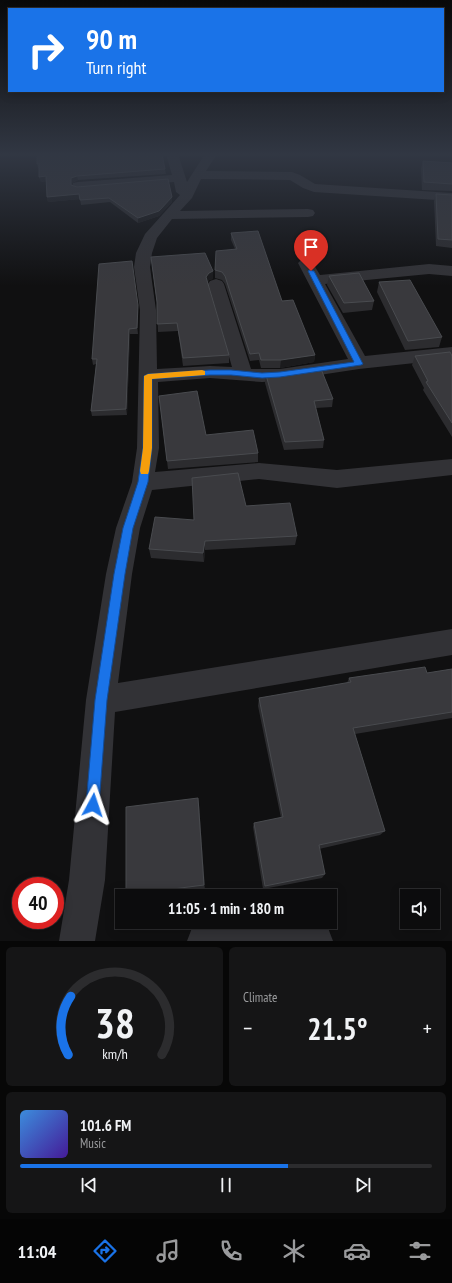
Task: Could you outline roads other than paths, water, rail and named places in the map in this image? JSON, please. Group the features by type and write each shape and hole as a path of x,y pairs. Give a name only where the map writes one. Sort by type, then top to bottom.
{"street":[{"path":"77,941 87,880 101,700 119,574 128,528 143,482 148,448 148,310 142,267 144,253 150,237 178,198"},
{"path":"168,214 308,213"},
{"path":"306,263 359,364"},
{"path":"316,280 423,270 452,271"},
{"path":"216,284 243,374"},
{"path":"148,376 210,372 262,376 280,375 359,364 452,354"},
{"path":"143,482 259,471 337,479 452,467"},
{"path":"101,700 452,642"},
{"path":"205,941 224,937 276,934 316,941"}]}
